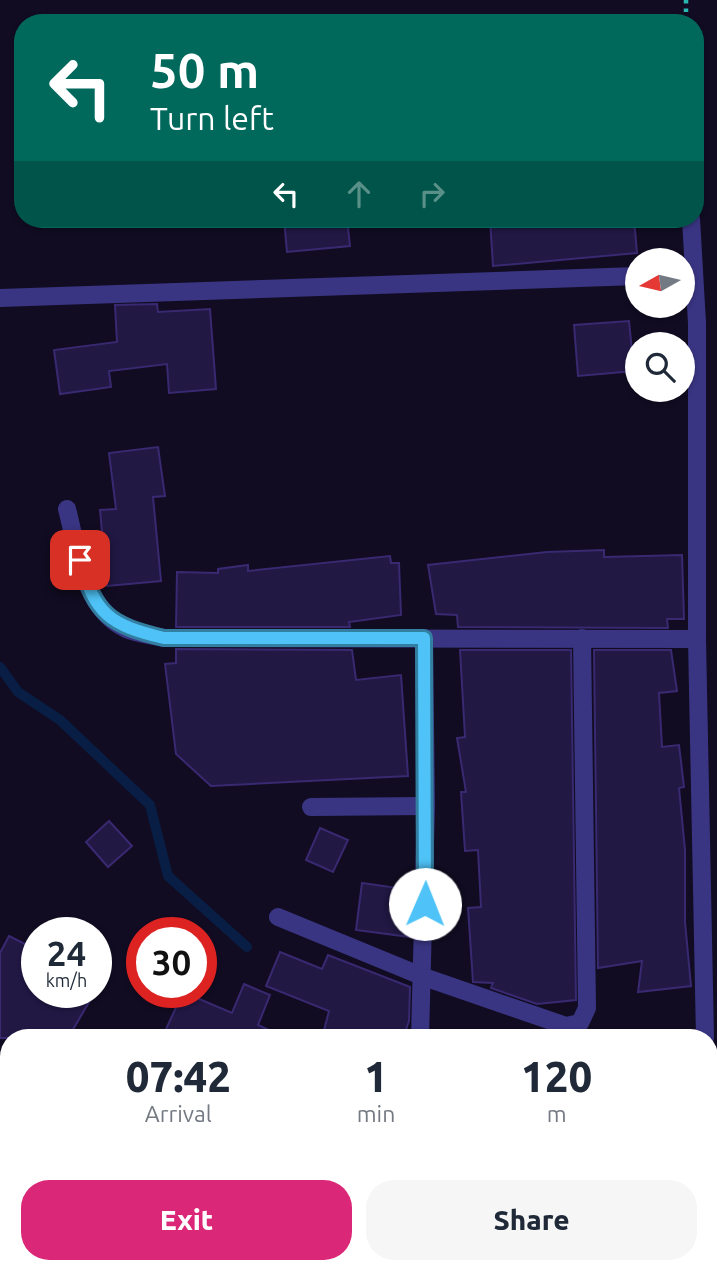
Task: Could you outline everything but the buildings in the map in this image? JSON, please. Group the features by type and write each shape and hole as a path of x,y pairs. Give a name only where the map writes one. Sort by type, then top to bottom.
{"street":[{"path":"689,248 690,228"},
{"path":"0,298 625,276"},
{"path":"695,313 697,639 705,1029"},
{"path":"67,509 87,585 102,611 127,629 164,638 697,639"},
{"path":"421,1029 424,978 426,806 424,638"},
{"path":"278,917 424,978 566,1026 580,1023 587,1008 582,638"},
{"path":"312,807 426,806"}],"waterway":[{"path":"0,667 18,692 60,720 150,805 168,876 247,947"}],"route":[{"path":"80,560 87,585 102,611 127,629 164,638 424,638 425,904"}]}
